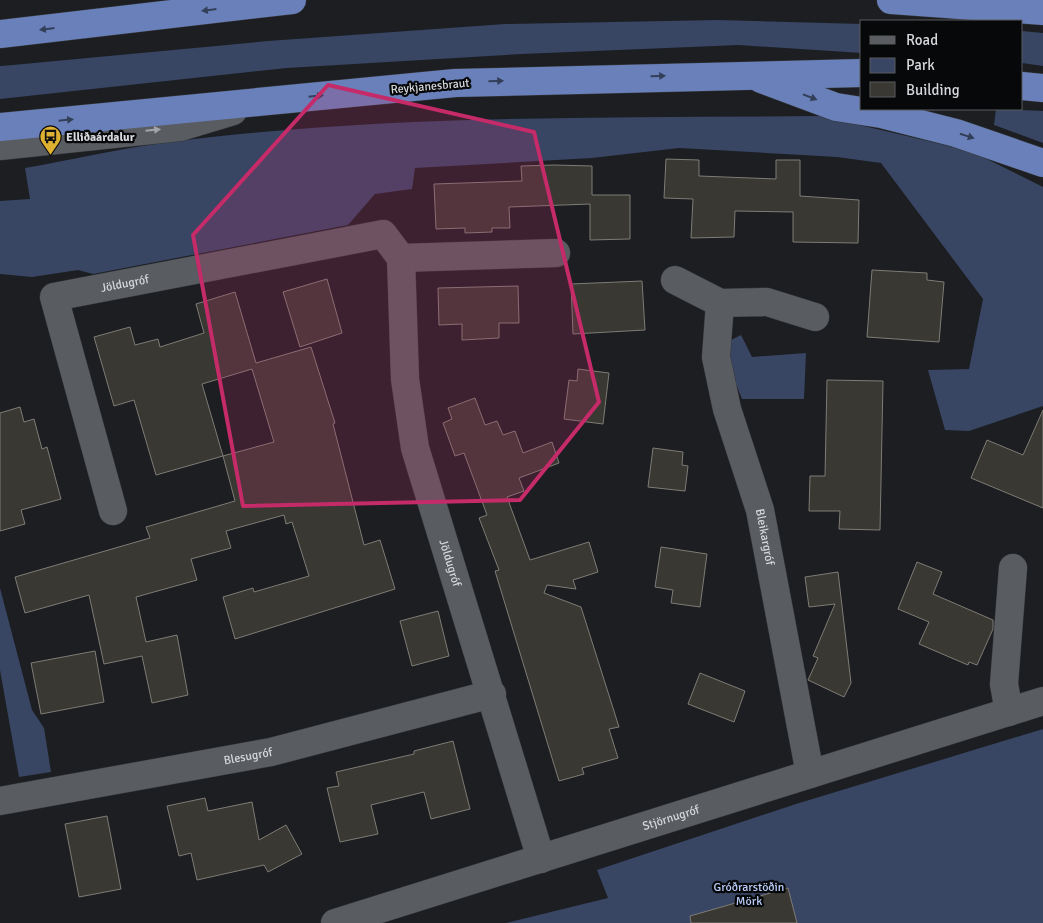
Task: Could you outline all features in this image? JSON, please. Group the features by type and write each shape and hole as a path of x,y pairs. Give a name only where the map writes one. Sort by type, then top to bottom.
{"highway":[{"path":"0,34 292,0"},
{"path":"891,0 1043,11"},
{"name":"Reykjanesbraut","path":"0,127 455,83 860,72"},
{"path":"748,74 836,107 881,114 956,133 1043,163"},
{"path":"1023,86 1043,88"}],"street":[{"path":"0,146 180,127 268,101"},
{"name":"Jöldugróf","path":"114,511 54,297 383,234 401,258 405,379 416,448 541,859"},
{"path":"401,258 556,253"},
{"path":"675,280 720,303 767,302 815,317"},
{"name":"Bleikargróf","path":"720,303 716,357 727,409 760,510 810,774"},
{"path":"1009,712 1004,684 1013,568"},
{"name":"Blesugróf","path":"0,801 271,752 492,694"},
{"name":"Stjörnugróf","path":"335,923 1043,701"}],"highlighted area":[{"path":"328,85 534,132 599,402 520,500 243,506 193,235"}],"green space":[{"path":"718,20 860,24 860,53 739,45 522,54 287,68 0,99 0,66 268,41 505,24"},
{"path":"1023,31 1043,33 1043,66 1023,63"},
{"path":"996,110 1043,111 1043,143 994,125"},
{"path":"821,116 971,151 1043,187 1043,406 969,431 945,430 928,370 969,369 983,299 881,163 837,157 679,148 592,158 415,168 412,189 375,194 348,225 93,274 78,270 32,277 0,274 0,201 30,199 25,168 128,148 245,134 409,122 491,119"},
{"path":"741,335 752,357 806,353 804,399 742,399 728,364 729,341"},
{"path":"0,588 32,710 44,728 51,772 19,777 0,670"},
{"name":"Gróðrarstöðin Mörk","path":"1043,729 1043,923 506,923 608,898 597,870 796,804"}],"building":[{"path":"666,159 699,160 699,176 776,179 776,160 800,160 800,196 859,200 858,243 793,242 793,212 735,211 734,237 691,238 693,199 664,198"},
{"path":"521,166 592,166 592,195 630,195 630,239 590,240 590,204 509,207 510,228 492,228 492,232 465,233 465,228 436,229 434,184 522,181"},
{"path":"872,270 927,273 927,280 944,282 939,342 867,337"},
{"path":"327,279 342,333 300,347 283,292"},
{"path":"642,281 645,330 573,334 571,284"},
{"path":"518,286 519,323 499,323 499,338 462,340 462,324 439,325 438,288"},
{"path":"235,292 256,363 311,347 335,423 333,424 364,545 380,540 395,589 235,639 223,597 253,588 254,592 309,576 292,522 286,524 284,515 226,531 231,548 191,559 197,580 136,597 146,642 177,635 188,695 152,703 142,656 104,664 89,595 25,613 15,577 150,538 146,527 235,501 223,456 156,475 134,400 114,406 94,337 130,327 135,345 158,339 160,347 204,333 196,304","holes":["252,369 274,442 223,456 202,384"]},
{"path":"578,369 609,373 603,424 564,419 569,380 577,381"},
{"path":"827,380 883,381 880,530 839,529 840,511 809,511 810,476 825,476"},
{"path":"475,398 485,425 497,421 503,435 515,431 523,453 552,442 559,463 519,478 524,491 507,497 530,560 589,542 598,572 573,580 576,589 547,585 544,593 581,607 619,727 609,729 618,758 582,768 584,774 559,781 495,571 499,570 479,518 487,515 464,453 455,456 443,423 452,419 448,408"},
{"path":"20,407 24,422 34,419 42,449 47,447 61,499 21,510 25,524 0,531 0,413"},
{"path":"1043,410 1043,508 971,478 987,440 1023,455"},
{"path":"653,448 683,452 682,465 688,466 685,491 648,487"},
{"path":"661,547 707,554 700,607 671,603 673,590 655,587"},
{"path":"917,562 942,572 933,594 993,620 993,629 977,665 969,662 968,665 919,644 929,622 898,609"},
{"path":"838,572 851,683 844,697 808,680 818,658 813,656 835,604 809,607 805,577"},
{"path":"438,611 449,656 412,666 400,621"},
{"path":"95,651 104,702 41,714 31,663"},
{"path":"700,673 745,691 734,722 688,704"},
{"path":"453,741 470,809 431,819 424,792 371,805 378,834 340,842 327,788 339,786 336,772 414,754 414,751"},
{"path":"205,798 208,811 252,802 259,840 286,825 302,854 268,872 264,865 197,880 191,853 179,856 167,806"},
{"path":"107,816 121,889 79,897 65,824"},
{"path":"788,888 797,923 691,923 690,916"}],"place":[{"name":"Elliðaárdalur","path":"50,156"}]}
